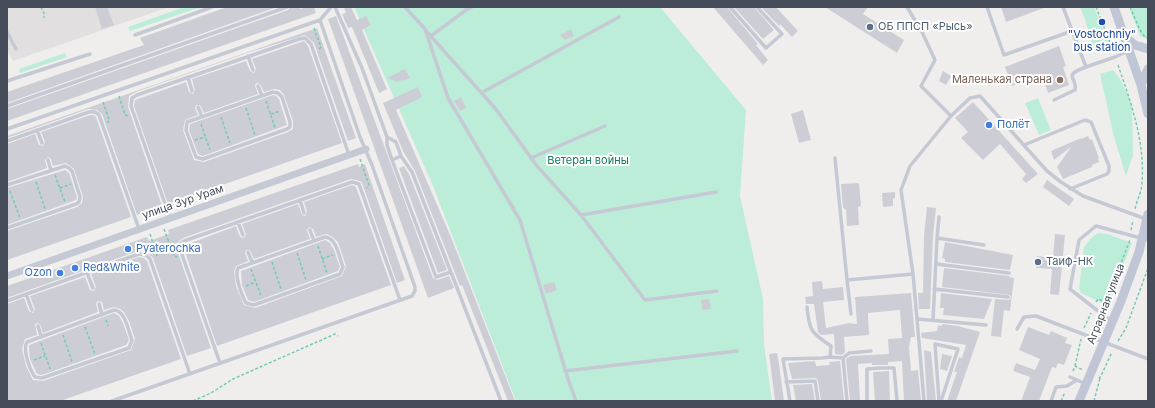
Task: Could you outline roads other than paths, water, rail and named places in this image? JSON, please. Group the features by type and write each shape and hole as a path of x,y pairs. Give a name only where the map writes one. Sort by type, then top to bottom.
{"street":[{"path":"1114,7 1130,50 1148,114"},
{"path":"1125,37 1135,45 1148,49"},
{"path":"1141,85 1148,70"},
{"name":"улица Зур Урам","path":"7,276 366,149"},
{"name":"Аграрная улица","path":"1082,400 1145,239 1148,217"}],"lane":[{"path":"135,35 212,7"},
{"path":"7,106 287,7"},
{"path":"7,129 320,20 331,7"},
{"path":"335,7 362,68 388,137 387,145 392,160 436,277 451,272"},
{"path":"405,7 495,108 536,166 581,215 645,300 717,291"},
{"path":"431,36 472,7"},
{"path":"730,7 766,48 782,34 757,7"},
{"path":"906,7 922,32 935,60 921,86 951,116"},
{"path":"987,7 1004,55 1072,31"},
{"path":"1063,7 1086,67"},
{"path":"481,93 619,17"},
{"path":"112,401 412,296 415,289 320,20"},
{"path":"425,29 448,98 520,220 576,401"},
{"path":"7,32 16,49"},
{"path":"170,218 131,106 131,100 134,96 299,38 308,39 349,155"},
{"path":"1054,100 1075,90 1076,86 1072,78 1072,73 1076,70 1115,57 1130,50"},
{"path":"7,81 90,54"},
{"path":"248,56 253,70"},
{"path":"188,77 192,91"},
{"path":"258,86 263,95"},
{"path":"273,92 278,93 282,97 290,125 287,129 203,159 198,159 194,156 186,130 186,125 190,121 263,95 273,92"},
{"path":"924,401 917,319 901,190 910,166 951,116 970,98 980,96 1054,177 1070,189 1083,196 1134,215 1148,217"},
{"path":"198,107 200,117"},
{"path":"7,140 92,111 97,113 139,229"},
{"path":"1024,145 1085,120 1091,122 1110,171 1107,174 1070,189"},
{"path":"531,158 605,126"},
{"path":"37,130 42,143"},
{"path":"388,137 396,142 401,156 412,172 501,401"},
{"path":"392,160 401,156"},
{"path":"835,158 851,314"},
{"path":"48,160 52,169"},
{"path":"7,228 76,204 80,200 72,171 68,167 63,166 52,169 8,185"},
{"path":"220,364 180,246 181,242 352,182 359,184 400,300"},
{"path":"581,215 716,192"},
{"path":"300,200 304,213"},
{"path":"933,320 939,217"},
{"path":"238,222 243,235"},
{"path":"1113,322 1070,290 1079,240 1096,226 1145,239"},
{"path":"310,230 315,240"},
{"path":"325,237 332,239 334,242 343,267 342,271 338,275 263,302 251,305 246,303 236,276 236,271 240,266 315,240 325,237"},
{"path":"937,238 984,245"},
{"path":"248,252 251,263"},
{"path":"7,301 139,254 148,257 190,374"},
{"path":"936,264 1009,273"},
{"path":"88,272 93,288"},
{"path":"847,280 912,274"},
{"path":"934,289 1008,297"},
{"path":"26,294 32,310"},
{"path":"98,304 102,315"},
{"path":"807,307 809,325 817,337 830,346 830,357"},
{"path":"115,310 122,314 132,343 127,349 42,378 37,378 34,375 25,350 25,344 29,340 102,315 115,310"},
{"path":"1018,328 1024,317 1036,316 1148,359"},
{"path":"917,319 986,325"},
{"path":"38,326 40,336"},
{"path":"934,344 958,349 940,401 934,344"},
{"path":"566,371 737,351"},
{"path":"790,401 783,359 830,357 843,358 849,353 871,351"},
{"path":"843,358 847,401"},
{"path":"867,401 867,369 894,368 897,401"},
{"path":"1070,377 1087,384"},
{"path":"1051,401 1056,387 1067,386 1077,380"},
{"path":"786,382 815,381 818,401"}],"place":[{"name":"\"Vostochniy\" bus station","path":"1102,22"},
{"name":"ОБ ППСП «Рысь»","path":"870,27"},
{"name":"Маленькая страна","path":"1060,80"},
{"name":"Полёт","path":"989,125"},
{"name":"Pyaterochka","path":"128,249"},
{"name":"Таиф-НК","path":"1038,262"},
{"name":"Red&White","path":"75,268"},
{"name":"Ozon","path":"60,273"}],"park label":[{"name":"Ветеран войны","path":"588,161"}]}
